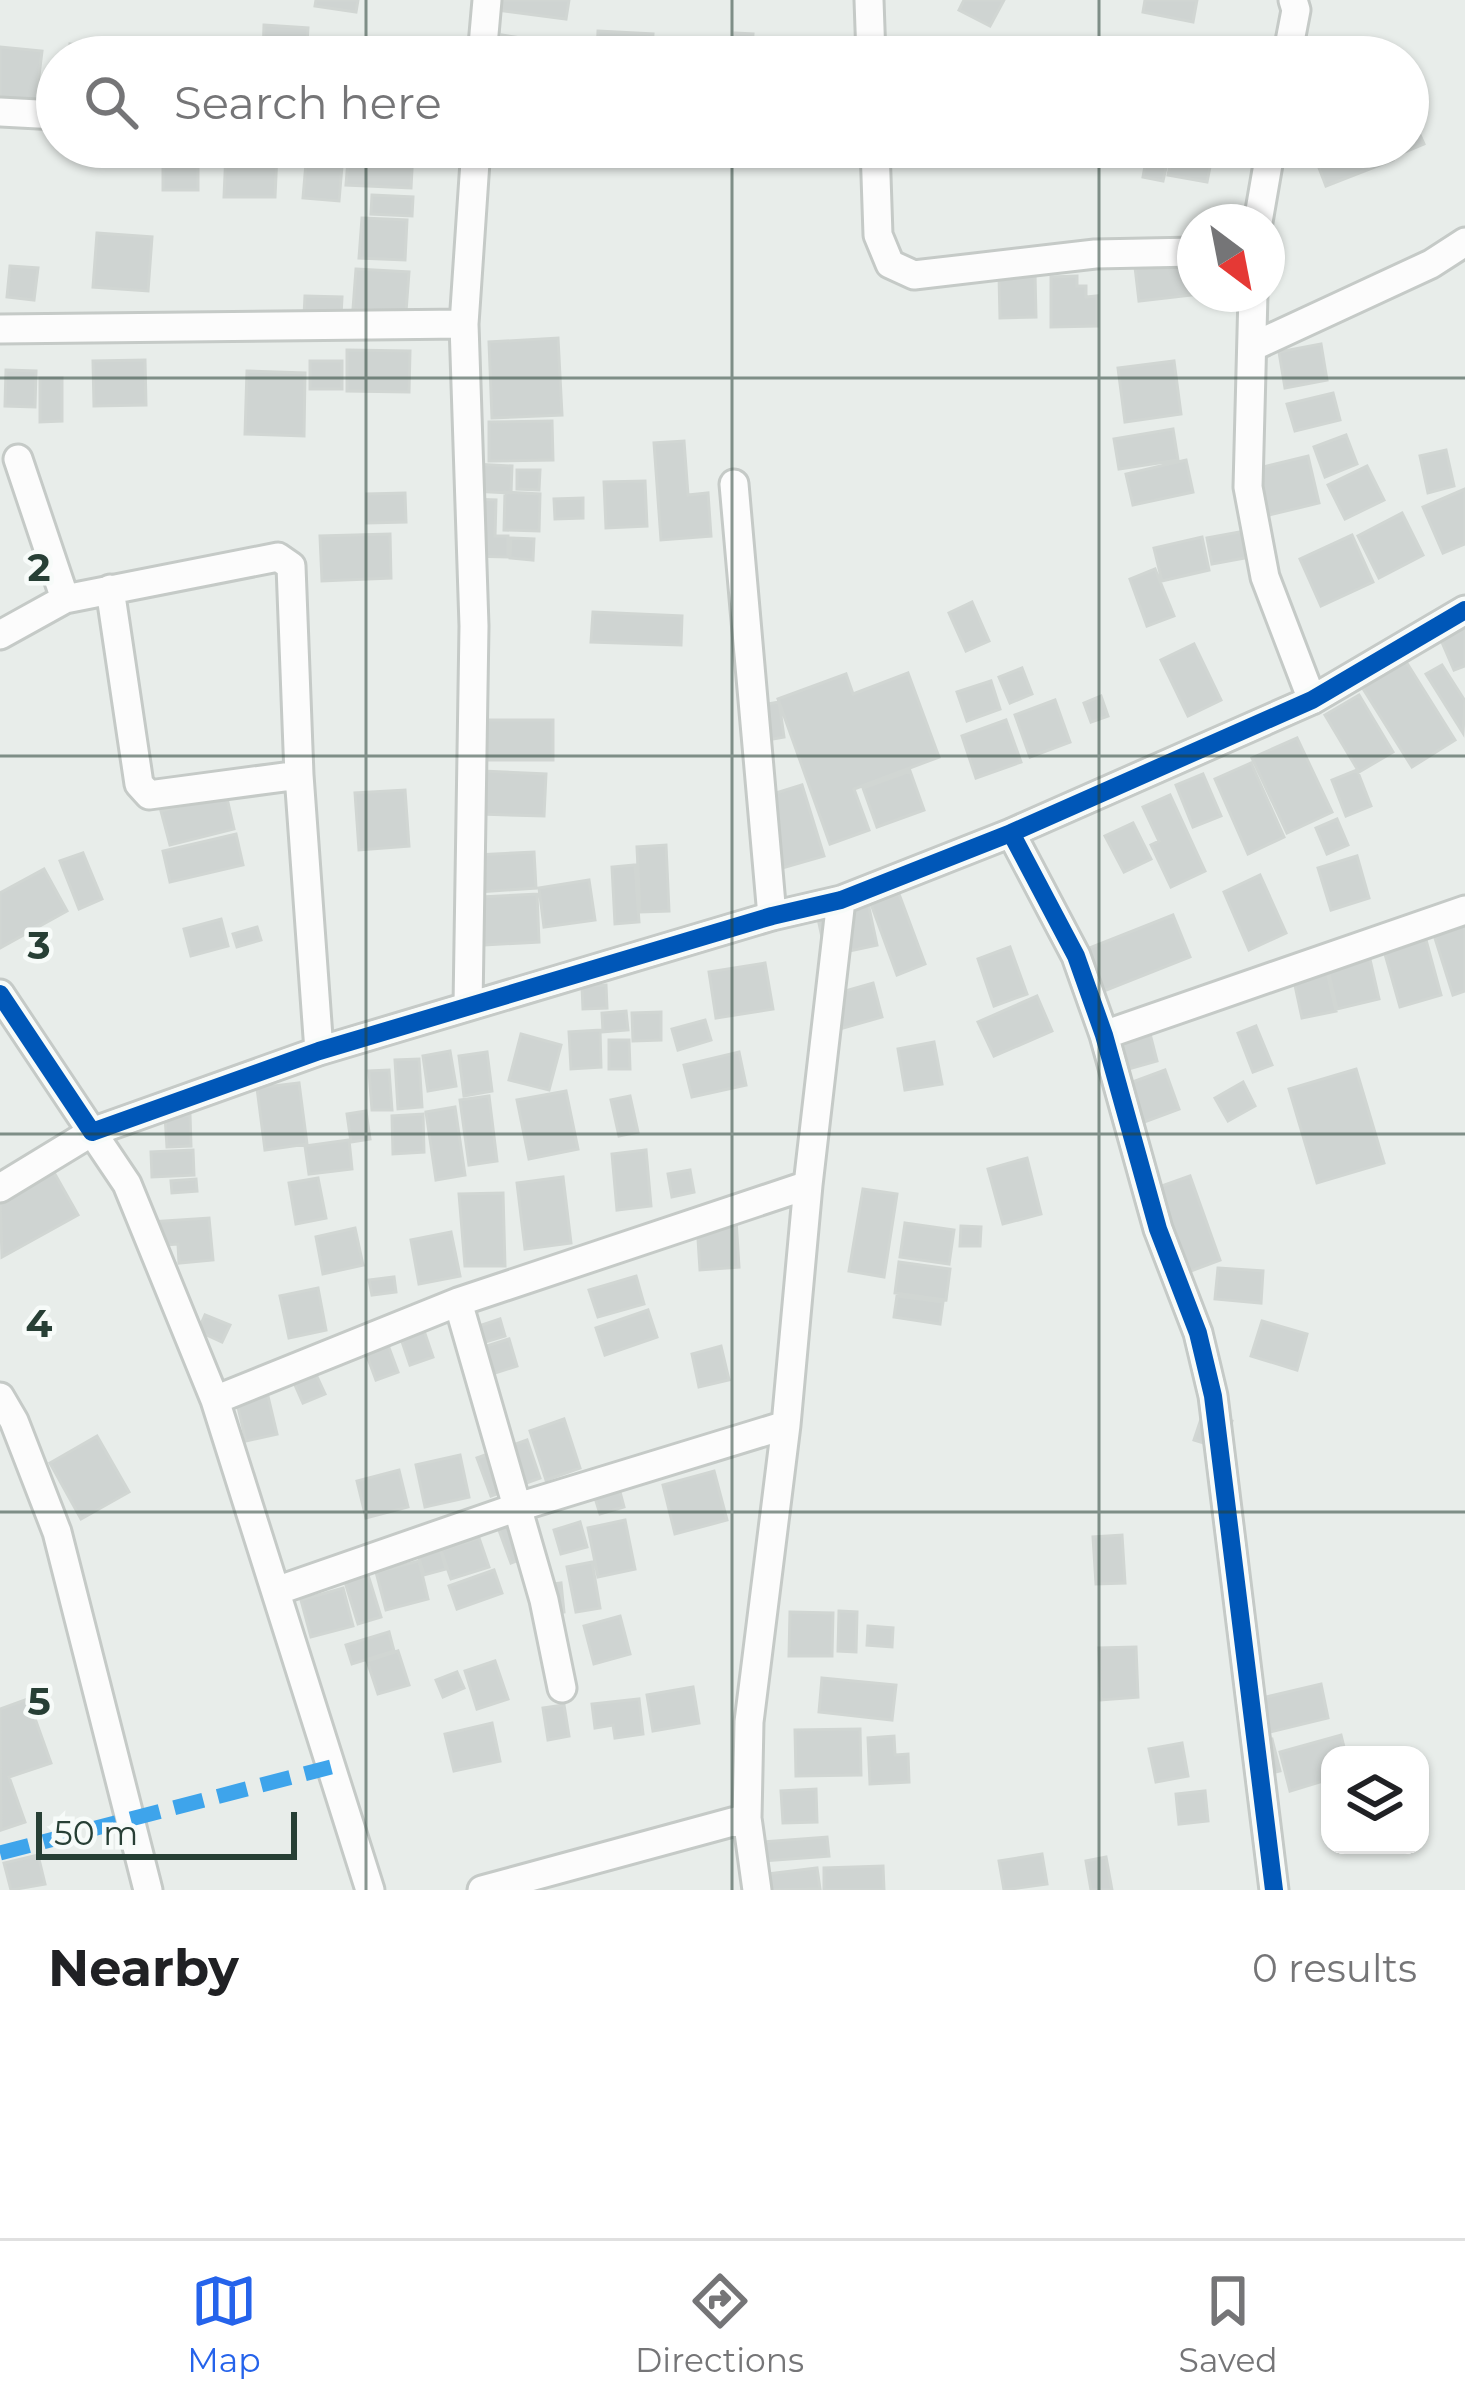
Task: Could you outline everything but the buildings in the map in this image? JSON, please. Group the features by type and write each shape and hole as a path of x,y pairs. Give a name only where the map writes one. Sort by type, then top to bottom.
{"street":[{"path":"484,36 487,0"},
{"path":"869,0 870,36"},
{"path":"1291,36 1293,0"},
{"path":"0,112 36,115"},
{"path":"468,1006 474,626 464,324 475,168"},
{"path":"875,168 878,235 890,264 914,275 1095,254 1177,252"},
{"path":"1261,204 1267,168"},
{"path":"1252,347 1430,264 1465,242"},
{"path":"1253,312 1247,487 1265,577 1312,700"},
{"path":"0,329 464,324"},
{"path":"18,459 65,599"},
{"path":"734,484 772,916"},
{"path":"0,635 65,599 278,557 290,566 299,775 320,1051"},
{"path":"110,589 140,784 148,795 299,775"},
{"path":"0,1188 92,1132 320,1051 772,916 842,900 1010,833 1312,700 1465,610"},
{"path":"1010,833 1076,956 1104,1035 1158,1229 1198,1333 1213,1396 1274,1890"},
{"path":"757,1890 746,1818 748,1722 786,1426 808,1185 842,900"},
{"path":"1104,1035 1465,910"},
{"path":"0,994 127,1184 215,1400 370,1890"},
{"path":"215,1400 458,1302 808,1185"},
{"path":"458,1302 544,1600 562,1688"},
{"path":"0,1397 14,1420 57,1532 148,1890"},
{"path":"276,1592 515,1508 786,1426"},
{"path":"482,1890 746,1818"}],"marked path":[{"path":"0,1853 331,1767"}],"cycle path":[{"path":"0,994 92,1132 319,1051 772,916 841,900 1011,833 1312,700 1465,610"},
{"path":"1011,833 1076,956 1104,1035 1158,1229 1198,1333 1213,1396 1274,1890"}]}
